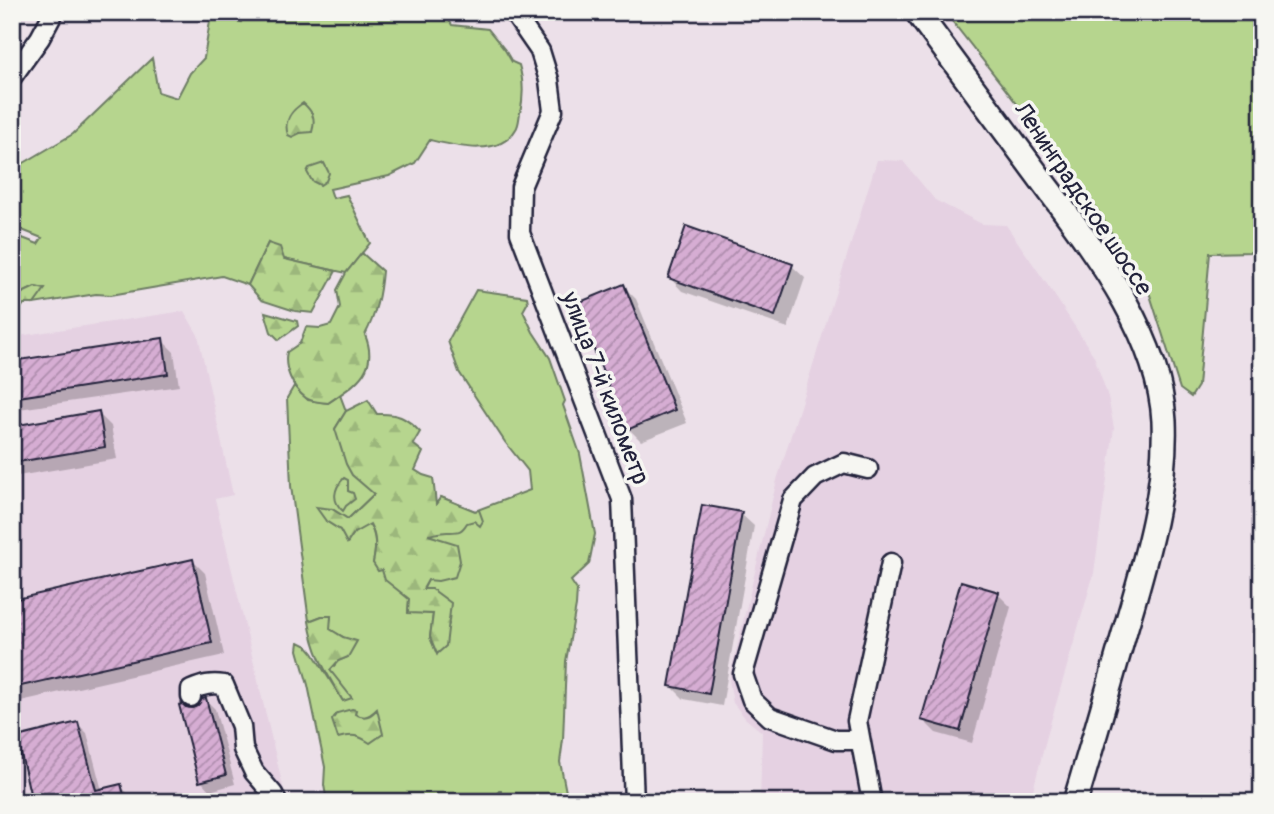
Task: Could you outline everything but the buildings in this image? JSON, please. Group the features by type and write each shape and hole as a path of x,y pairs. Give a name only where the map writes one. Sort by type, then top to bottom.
{"main road":[{"name":"Ленинградское шоссе","path":"917,12 1088,243 1122,295 1144,343 1158,383 1164,419 1164,459 1156,513 1075,802"}],"lane":[{"path":"12,77 40,38 54,12"},
{"name":"улица 7-й километр","path":"513,12 540,51 549,80 553,111 521,187 520,233 622,499 635,802"},
{"path":"860,740 836,740 770,717 752,701 743,674 793,500 815,477 844,463 868,469"},
{"path":"872,802 857,722 891,563"},
{"path":"191,697 191,690 203,685 224,685 241,726 243,749 254,772 273,793 277,802"}],"shaded area":[{"path":"877,160 903,161 935,200 982,224 1006,225 1094,356 1108,397 1114,428 1094,573 1030,802 760,802 762,732 746,719 733,703 729,680 777,480"},
{"path":"184,311 198,335 233,495 215,499 284,791 243,802 12,802 12,337"}],"green space":[{"path":"246,12 444,12 452,25 488,29 512,62 519,65 523,95 517,127 509,138 488,147 464,147 430,140 415,163 389,176 330,189 333,198 347,195 370,243 346,273 283,259 268,243 248,285 222,276 111,295 96,294 34,304 44,289 35,287 12,298 12,234 38,244 42,238 12,226 12,170 73,134 152,58 158,92 177,98 190,73 204,58 211,15 241,22"},
{"path":"945,12 1262,12 1262,130 1258,132 1262,139 1262,217 1252,252 1210,253 1198,386 1191,397 1180,389 1150,295 1086,192"},
{"path":"303,103 313,116 312,132 292,137 288,135 288,121 295,109"},
{"path":"324,163 329,173 326,181 320,185 312,181 307,172 309,168"},
{"path":"268,243 280,247 284,259 336,271 313,313 295,311 261,300 248,285"},
{"path":"362,253 382,271 377,304 365,335 369,348 367,368 355,383 328,403 311,400 301,394 290,377 286,364 287,352 300,343 306,327 320,328 331,325 340,307 337,290"},
{"path":"35,287 45,289 34,304 24,304 12,317 12,298"},
{"path":"476,290 527,297 528,302 523,311 550,358 580,454 595,534 589,564 571,581 577,590 566,661 560,762 568,802 502,802 499,791 493,802 327,802 325,767 298,650 299,642 313,653 343,701 330,670 338,661 348,657 343,637 329,629 331,616 309,621 291,486 287,398 294,386 308,400 328,403 340,395 346,411 335,429 375,493 348,519 332,509 326,521 340,530 348,542 354,533 369,523 375,543 373,563 382,569 409,599 408,612 433,614 430,637 437,654 449,624 423,590 438,539 427,534 434,507 441,497 475,511 530,490 528,471 505,442 459,372 448,341","holes":["352,709 364,717 377,709 363,738 353,735"]},
{"path":"265,312 297,321 298,326 279,340 271,332"},
{"path":"368,400 377,414 401,417 420,432 413,444 423,452 415,470 433,478 436,504 441,497 475,511 479,510 483,521 480,526 474,521 467,523 459,531 428,535 457,544 460,561 455,577 428,580 423,589 432,589 451,603 446,646 437,654 430,637 433,614 408,613 409,599 385,580 382,570 378,571 373,563 375,543 370,524 354,533 347,543 340,530 326,521 316,507 332,509 348,519 374,494 352,475 335,429 346,411"},
{"path":"344,478 348,480 348,491 353,493 355,499 343,511 335,499 335,494"},
{"path":"331,616 330,629 357,641 348,657 338,661 330,670 352,698 343,701 322,662 311,633 309,621"},
{"path":"377,709 383,734 370,743 355,736 338,738 332,720 337,713 356,710 355,714 365,717"}]}
